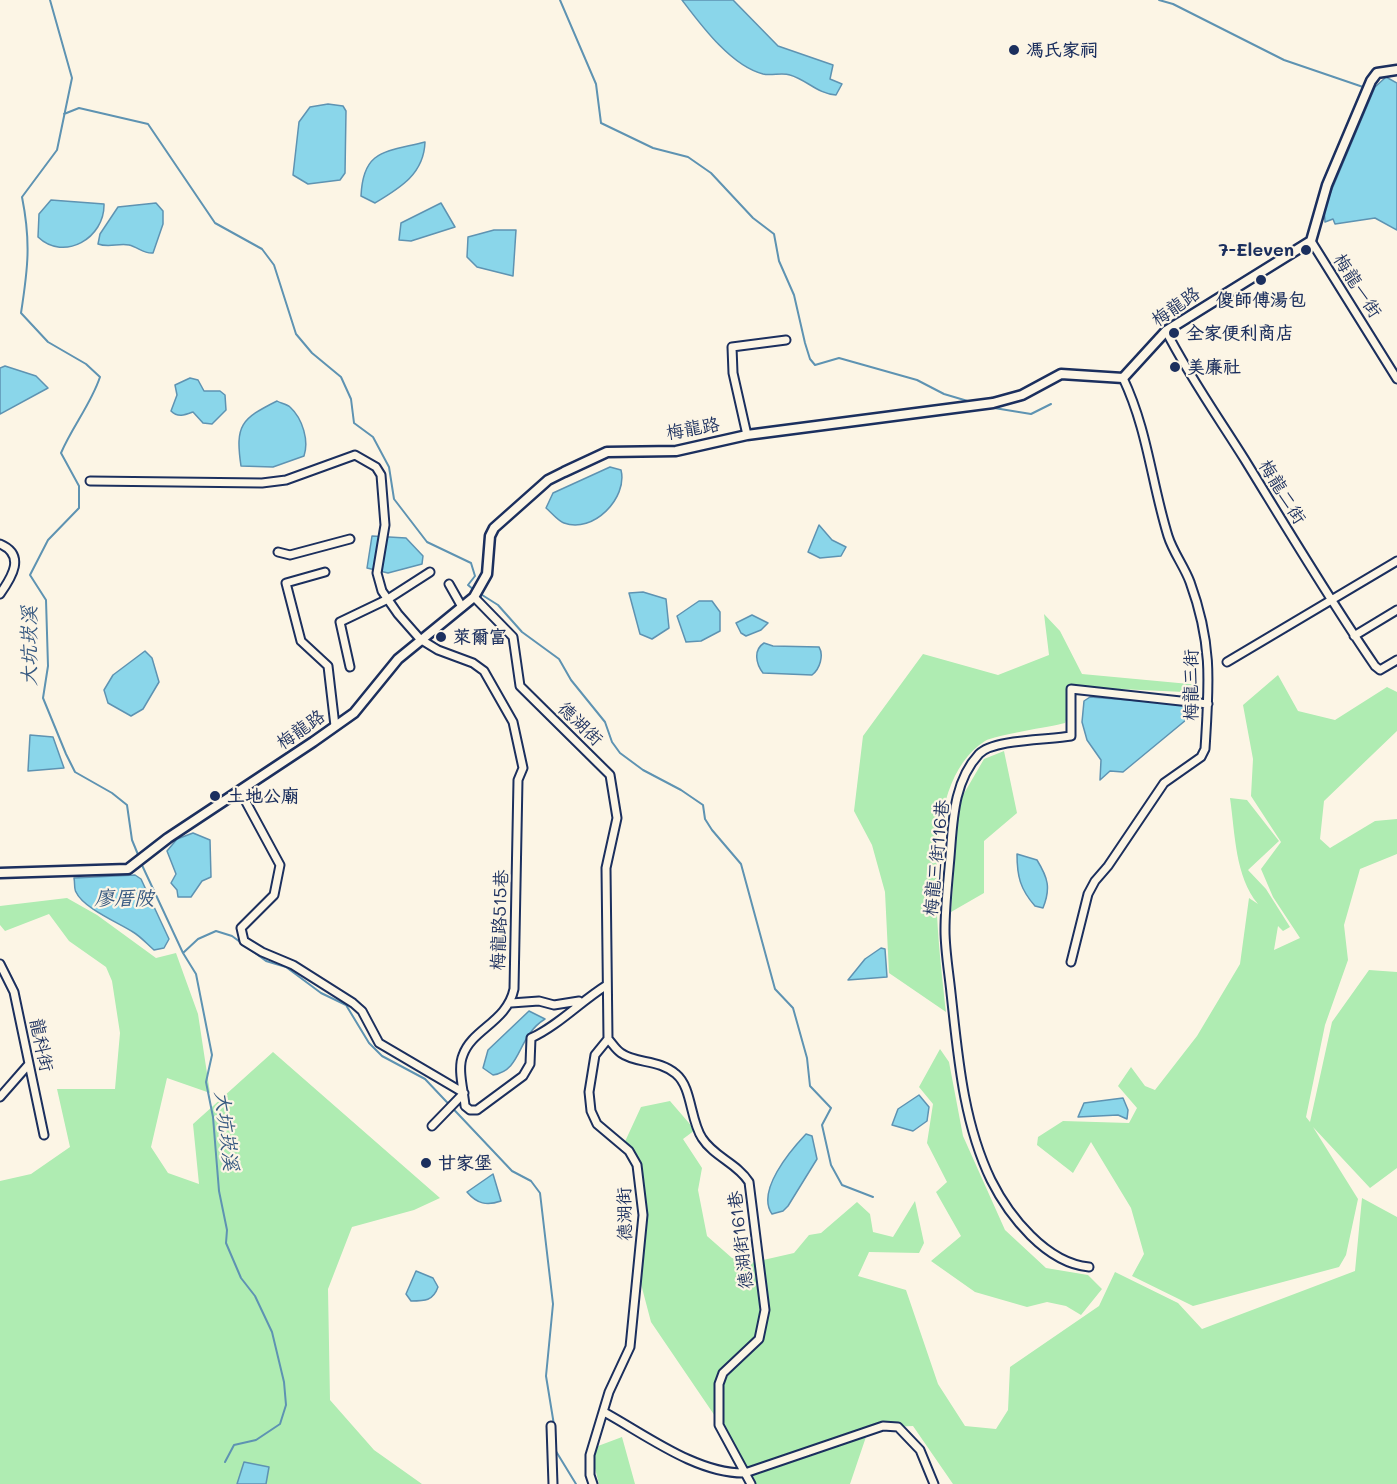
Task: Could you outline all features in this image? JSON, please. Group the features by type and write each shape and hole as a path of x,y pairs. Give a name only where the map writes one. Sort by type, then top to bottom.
{"street":[{"path":"1311,241 1327,185 1371,81 1377,73 1397,69"},
{"name":"梅龍路","path":"0,873 128,869 168,838 354,713 398,659 475,597 487,574 490,536 495,528 548,480 607,452 676,452 747,435 990,403 1022,395 1061,374 1123,378 1166,331 1311,241"},
{"name":"梅龍一街","path":"1311,241 1397,379"},
{"name":"梅龍二街","path":"1166,331 1188,373 1331,602 1375,666 1380,670 1397,660"},
{"path":"747,435 733,373 732,347 786,340"},
{"name":"梅龍三街","path":"1071,962 1088,894 1095,881 1108,866 1164,783 1201,757 1205,749 1209,656 1205,633 1189,580 1168,539 1147,442 1123,378"},
{"name":"梅龍路515巷","path":"90,481 262,483 286,480 355,455 376,467 381,475 385,525 377,573 382,591 420,639 438,650 473,663 484,671 513,722 523,768 518,780 514,989 511,1003"},
{"path":"278,552 290,555 350,540"},
{"path":"0,544 8,547 16,564 14,573 0,594"},
{"path":"1227,662 1397,561"},
{"path":"325,572 286,583 301,641 328,666 335,726"},
{"path":"350,667 340,622 388,599 430,572"},
{"path":"449,585 462,607"},
{"name":"德湖街","path":"475,597 513,637 520,686 610,775 617,818 606,868 608,1039 595,1055 589,1092 591,1111 597,1124 629,1151 637,1165 643,1215 630,1347 609,1392 590,1455 590,1483"},
{"path":"1354,636 1397,610"},
{"name":"梅龍三街116巷","path":"1089,1267 1079,1266 1057,1256 1038,1242 1006,1206 991,1180 977,1144 963,1092 945,931 954,803 972,762 981,752 996,745 1071,736 1071,689 1208,704"},
{"path":"240,791 280,865 274,895 241,928 244,940 262,952 293,965 353,1003 362,1011 379,1043 464,1093"},
{"name":"龍科街","path":"0,964 14,992 44,1136"},
{"path":"581,1001 554,1005 539,1001 511,1003 467,1046 462,1057 465,1106 470,1110 477,1110 524,1076 530,1064 531,1038 552,1029 581,1001 607,985"},
{"name":"德湖街161巷","path":"608,1039 621,1054 664,1065 679,1076 686,1086 689,1107 701,1137 712,1150 742,1170 749,1182 765,1310 764,1325 759,1339 752,1348 723,1373 719,1384 719,1425 752,1484"},
{"path":"0,1097 29,1064"},
{"path":"432,1126 464,1093"},
{"path":"604,1412 704,1467 726,1473 745,1473 883,1426 898,1427 920,1450 934,1484"},
{"path":"551,1426 553,1484"}],"green space":[{"path":"1044,614 1060,631 1082,674 1200,685 1184,692 1076,687 1065,723 985,741 963,762 948,792 940,828 937,867 939,946 946,1012 889,973 885,892 872,845 854,811 863,736 923,654 998,675 1049,655"},
{"path":"1278,675 1298,711 1335,720 1387,687 1397,692 1397,731 1324,801 1320,839 1330,848 1375,821 1397,819 1397,854 1360,869 1344,925 1348,960 1325,1025 1306,1117 1310,1122 1332,1022 1369,970 1397,972 1397,1168 1370,1188 1313,1127 1358,1199 1346,1255 1339,1267 1193,1306 1132,1276 1144,1254 1131,1208 1091,1142 1073,1173 1037,1145 1038,1137 1063,1121 1129,1123 1137,1108 1118,1086 1131,1067 1145,1086 1155,1090 1197,1036 1240,964 1249,898 1258,904 1250,893 1240,868 1230,798 1247,800 1279,841 1248,870 1266,889 1290,927 1283,931 1278,926 1274,950 1300,938 1273,897 1261,869 1281,842 1251,796 1253,759 1243,705"},
{"path":"1004,751 1017,813 984,841 984,893 951,912 959,802 984,759"},
{"path":"67,898 97,915 156,958 176,953 198,1014 210,1093 167,1078 151,1147 168,1173 199,1184 193,1124 273,1052 440,1198 414,1210 352,1227 328,1289 330,1400 374,1450 422,1484 0,1484 0,1181 31,1174 70,1147 57,1089 115,1089 120,1033 112,981 106,967 69,941 49,914 5,931 0,925 0,906"},
{"path":"940,1049 949,1062 963,1136 1005,1230 1046,1268 1088,1275 1102,1289 1081,1315 1066,1306 1047,1302 1027,1307 975,1292 931,1261 961,1236 936,1192 947,1182 927,1143 933,1104 919,1087"},
{"path":"670,1101 695,1130 683,1139 702,1168 698,1190 707,1236 732,1258 750,1263 794,1253 809,1235 821,1233 857,1202 870,1214 873,1232 893,1237 915,1201 924,1243 919,1253 869,1252 858,1276 906,1290 938,1384 965,1426 996,1429 1008,1410 1010,1367 1099,1306 1115,1272 1178,1303 1202,1329 1355,1271 1362,1198 1397,1217 1397,1484 953,1484 913,1426 869,1428 850,1484 746,1484 719,1422 651,1322 641,1284 642,1187 622,1148 641,1107"},
{"path":"622,1437 635,1484 599,1484 590,1449"}],"water":[{"path":"682,0 733,0 778,46 833,65 830,79 842,84 836,95 824,92 790,75 770,75 751,70 728,54"},
{"path":"1386,77 1397,83 1397,230 1375,218 1335,224 1333,219 1325,222 1324,208 1375,87"},
{"path":"328,104 343,106 346,111 345,173 340,180 308,184 293,175 299,122 310,107"},
{"path":"425,142 420,163 402,186 375,203 361,196 366,169 379,155"},
{"path":"51,200 104,204 103,216 98,227 81,243 71,247 48,244 38,237 39,214"},
{"path":"156,203 163,211 163,224 153,253 129,245 98,244 100,234 118,207"},
{"path":"441,203 455,227 411,241 399,240 401,223"},
{"path":"494,230 516,230 513,276 477,267 467,257 468,237"},
{"path":"5,366 36,376 48,388 0,414 0,368"},
{"path":"190,378 198,380 204,391 220,391 225,395 226,410 212,424 203,423 193,412 179,415 171,411 177,395 175,385"},
{"path":"277,401 290,407 301,424 306,444 304,456 273,467 241,466 239,441 243,425 255,413"},
{"path":"610,467 621,470 622,481 614,502 597,518 575,525 564,523 546,508 553,493"},
{"path":"819,525 832,540 846,547 841,556 820,558 808,552"},
{"path":"372,536 406,538 423,556 422,564 388,573 367,568"},
{"path":"643,592 666,599 669,628 652,639 640,634 629,593"},
{"path":"699,601 712,601 720,612 720,631 701,641 686,642 677,616"},
{"path":"752,615 768,623 761,630 746,636 741,633 736,623"},
{"path":"764,643 773,646 819,647 821,658 819,666 812,675 763,673 759,666 757,653"},
{"path":"145,651 152,658 159,682 143,709 131,716 108,703 104,690 113,675"},
{"path":"1090,697 1192,705 1194,709 1192,715 1123,772 1110,771 1100,780 1101,760 1087,740 1082,722 1084,701"},
{"path":"30,735 53,737 64,768 28,771"},
{"path":"193,833 210,840 211,877 202,881 191,897 178,897 177,890 171,883 176,874 167,851 177,839"},
{"path":"1017,854 1037,860 1044,872 1048,889 1043,908 1035,906 1023,888 1019,876"},
{"name":"廖厝陂","path":"135,875 141,879 169,939 164,948 154,950 136,934 86,904 75,889 74,878"},
{"path":"881,948 885,949 887,977 848,980 865,959"},
{"path":"529,1011 545,1019 529,1035 510,1067 493,1075 483,1068 488,1050"},
{"path":"919,1095 929,1107 927,1121 913,1131 892,1125 898,1109"},
{"path":"1123,1098 1128,1110 1127,1119 1118,1115 1078,1117 1084,1103"},
{"path":"806,1134 812,1136 817,1159 788,1206 783,1211 772,1214 768,1205 768,1194 772,1183 784,1161"},
{"path":"493,1174 501,1201 482,1203 467,1192"},
{"path":"416,1271 433,1278 438,1287 434,1295 428,1299 411,1301 406,1294"},
{"path":"244,1462 269,1467 266,1484 237,1484"}],"waterway":[{"name":"大坑崁溪","path":"50,0 72,78 57,150 22,197 28,255 21,313 48,342 86,364 100,377 92,397 61,453 79,486 79,508 48,540 30,575 46,600 48,666 43,698 75,772 112,793 127,805 132,840 139,857"},
{"path":"560,0 596,84 601,123 653,148 688,157 711,173 753,218 774,234 779,261 794,295 805,343 810,359 815,365 839,358 917,380 944,394 971,402"},
{"path":"1159,0 1173,4 1284,60 1366,88"},
{"path":"64,114 79,108 148,124 215,223 262,249 274,265 296,334 312,353 341,377 351,399 354,423 373,437 389,467 394,499 427,542 471,563 475,576 468,585 474,590"},
{"path":"988,407 1031,414 1051,404"},
{"path":"479,593 498,605 522,632 559,659 571,680 605,722 612,742 620,753 643,770 681,790 703,805 705,819 712,830 741,864 775,989 793,1008 807,1058 810,1086 831,1108 822,1125 831,1165 842,1185 873,1197"},
{"name":"大坑崁溪","path":"141,863 183,953 196,974 212,1055 206,1082 213,1117 219,1191 227,1230 226,1243 241,1278 255,1296 272,1332 284,1382 286,1405 280,1424 256,1440 234,1445 225,1462"},
{"path":"183,953 198,939 216,931 232,936 266,961 286,967 321,993 346,1005 369,1043 382,1056 425,1079 512,1171 531,1181 540,1193 553,1304 546,1376 554,1425"},
{"path":"554,1448 576,1484"}],"place":[{"name":"馮氏家祠","path":"1014,50"},
{"name":"7-Eleven","path":"1306,250"},
{"name":"傻師傅湯包","path":"1261,280"},
{"name":"全家便利商店","path":"1174,333"},
{"name":"美廉社","path":"1175,367"},
{"name":"萊爾富","path":"441,637"},
{"name":"土地公廟","path":"215,796"},
{"name":"甘家堡","path":"426,1163"}]}
